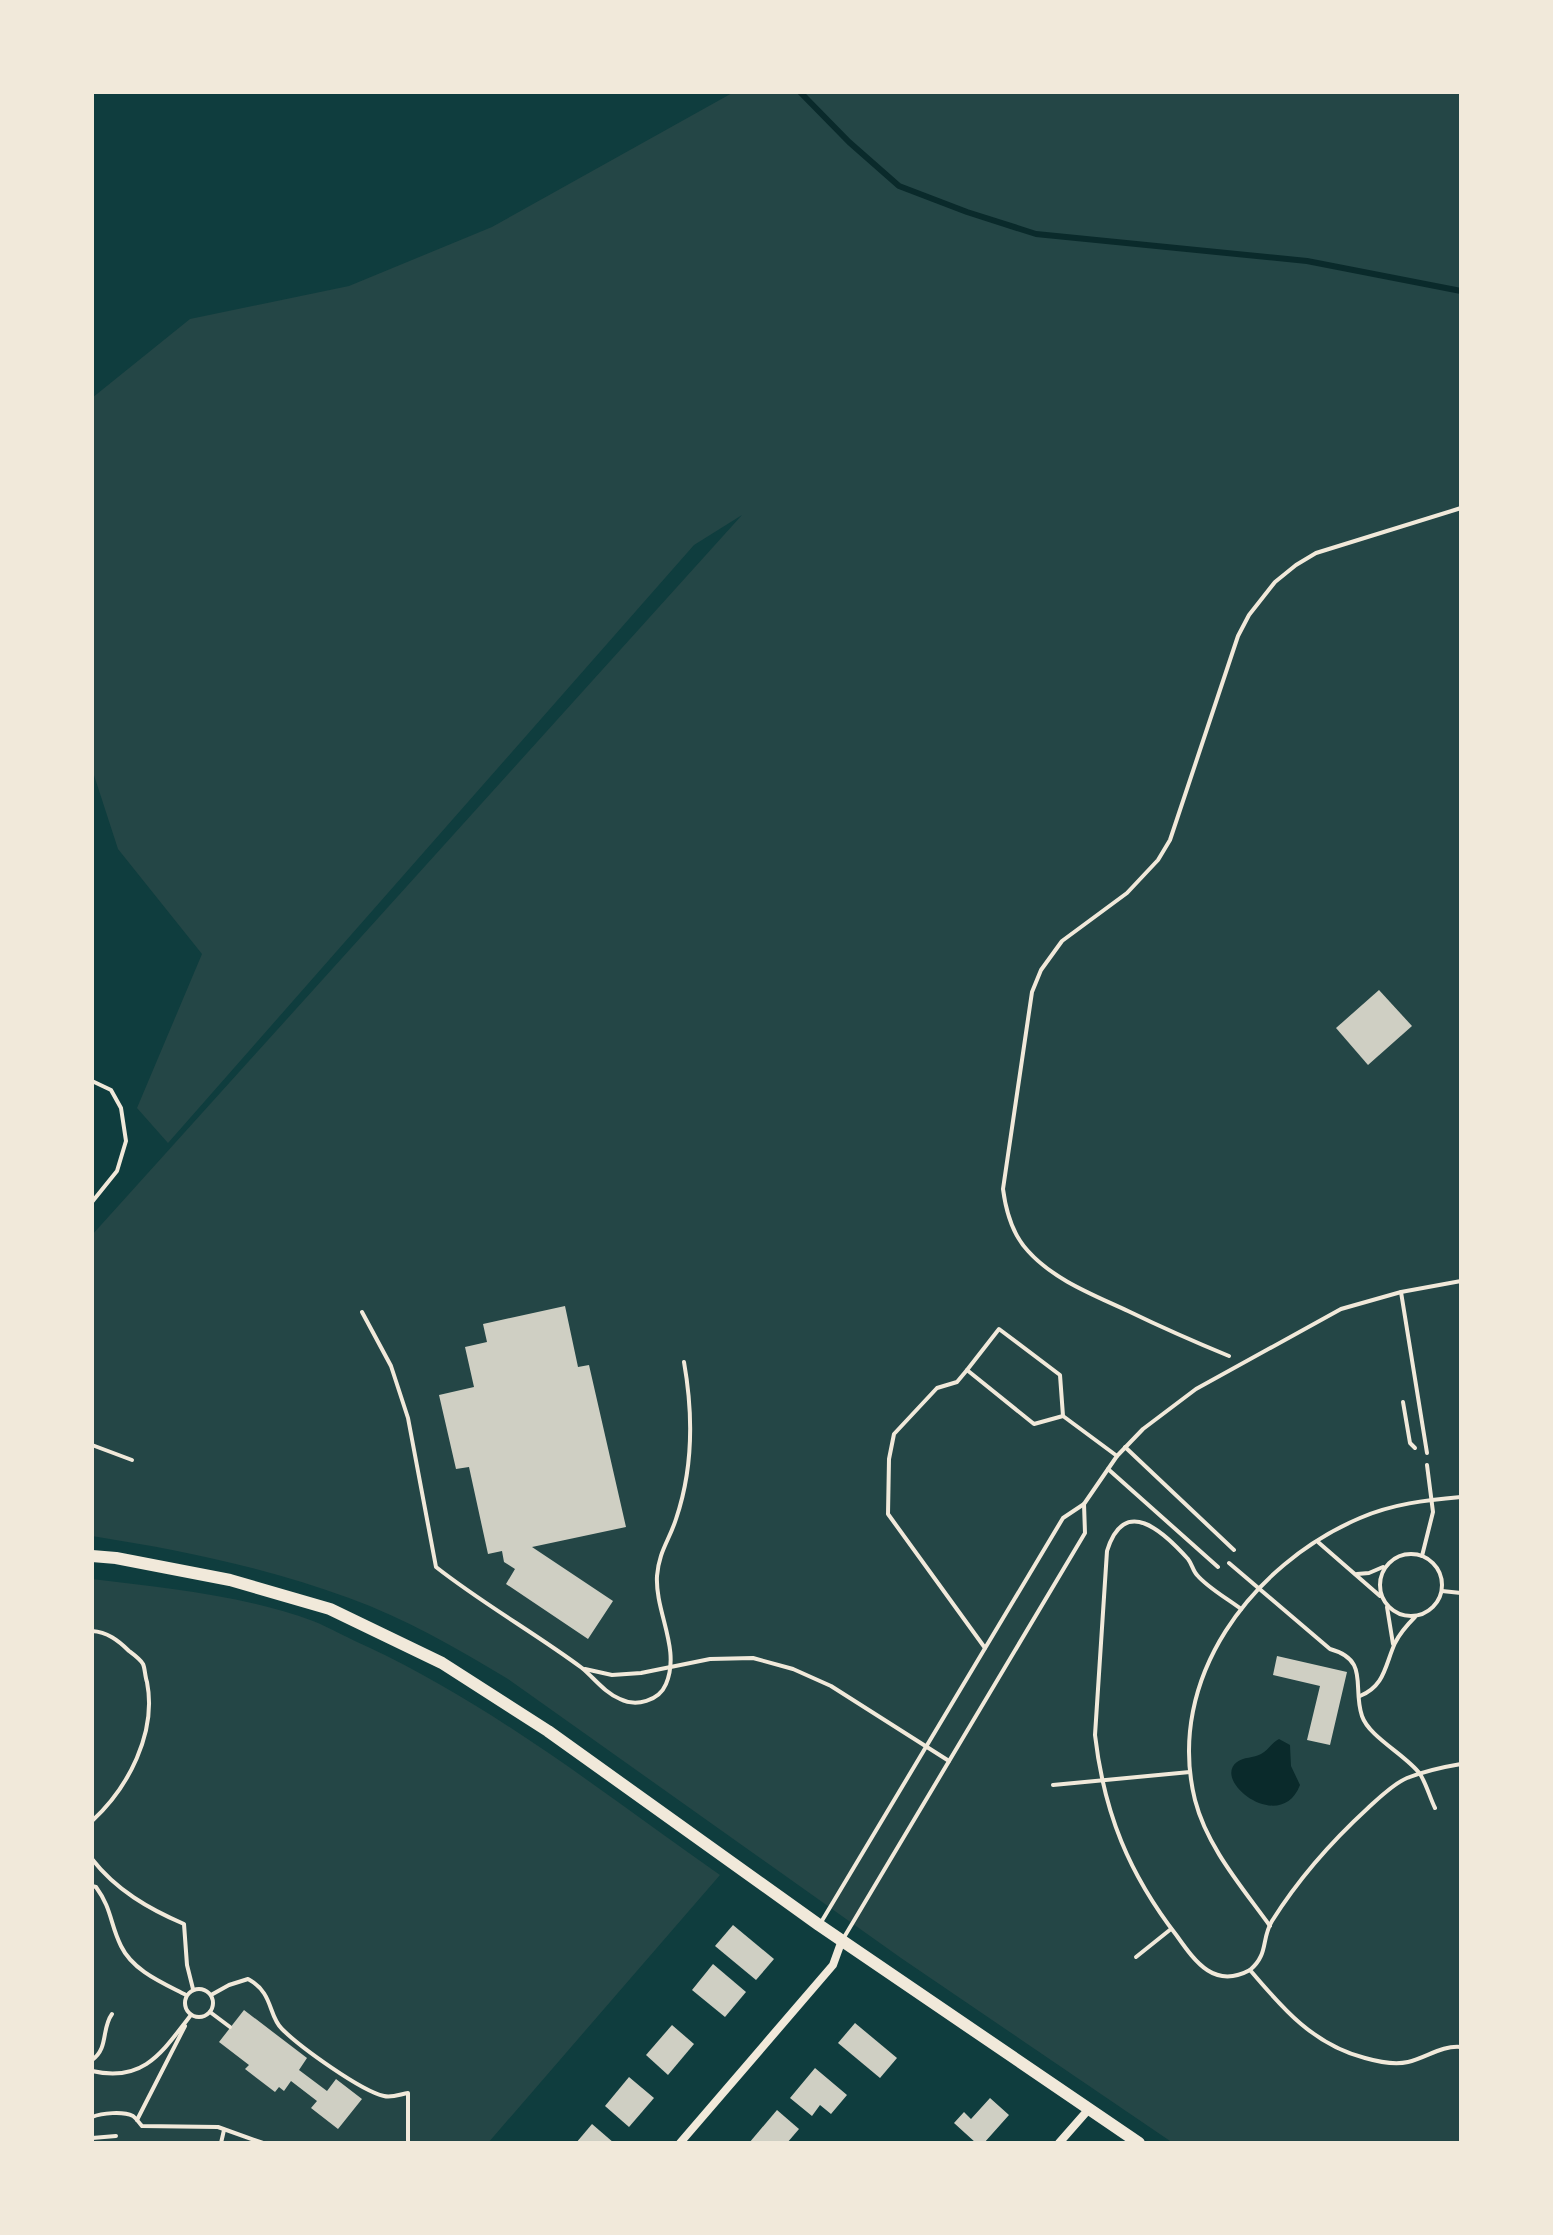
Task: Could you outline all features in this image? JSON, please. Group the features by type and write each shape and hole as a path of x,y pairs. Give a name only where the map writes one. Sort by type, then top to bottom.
{"main road":[{"path":"92,1556 230,1580 330,1609 442,1663 548,1731 819,1925 1139,2143"}],"street":[{"path":"680,2143 833,1965 842,1940"},
{"path":"1059,2143 1088,2110"}],"lane":[{"path":"92,1081 111,1090 121,1108 126,1141 117,1171 92,1202"},
{"path":"819,1925 1063,1518 1084,1504 1125,1447 1143,1429 1196,1389 1341,1309 1401,1292 1461,1281"},
{"path":"1401,1292 1427,1453"},
{"path":"362,1312 391,1366 408,1418 436,1567 583,1669 619,1699 635,1703 653,1699 665,1688 672,1665 657,1580 660,1552 676,1520 688,1473 689,1391 684,1362"},
{"path":"985,1648 888,1514 889,1459 894,1434 937,1388 957,1382 999,1329 1060,1375 1063,1416 1117,1456"},
{"path":"967,1370 1034,1424 1063,1416"},
{"path":"92,1445 132,1460"},
{"path":"1125,1447 1234,1550"},
{"path":"1108,1469 1218,1567"},
{"path":"842,1940 1085,1533 1084,1504"},
{"path":"583,1669 612,1675 641,1673 710,1659 753,1658 793,1669 831,1686 949,1761"},
{"path":"92,2138 116,2136"}],"path":[{"path":"1242,1362 1075,1285 1037,1260 1014,1231 1006,1211 1003,1189 1032,992 1041,970 1062,941 1142,880 1170,840 1238,636 1259,600 1296,565 1316,553 1461,508"},
{"path":"1403,1402 1410,1443 1429,1467 1433,1512 1422,1556"},
{"path":"1270,1926 1227,1866 1203,1823 1190,1772 1190,1727 1202,1676 1215,1646 1241,1609 1275,1571 1318,1542 1358,1519 1387,1508 1461,1497"},
{"path":"1241,1609 1197,1575 1189,1561 1146,1523 1136,1520 1123,1523 1115,1530 1107,1551 1100,1638 1095,1735 1102,1780 1121,1840 1150,1902 1191,1956 1215,1975 1227,1978 1250,1970 1259,1963 1270,1926 1306,1872 1338,1836 1404,1779 1461,1764"},
{"path":"1318,1542 1381,1597 1387,1607 1393,1647"},
{"path":"1355,1574 1369,1573 1403,1555 1422,1556 1433,1563 1440,1572 1442,1591 1433,1609 1415,1617 1405,1616 1387,1607"},
{"path":"1225,1559 1330,1649 1347,1656 1357,1672 1364,1720 1420,1774 1435,1808"},
{"path":"1381,1597 1380,1576 1385,1566"},
{"path":"1442,1591 1461,1593"},
{"path":"1360,1696 1377,1686 1385,1675 1393,1647 1415,1617"},
{"path":"92,1631 103,1632 124,1645 143,1664 149,1693 145,1730 128,1778 114,1800 92,1821"},
{"path":"1053,1785 1190,1772"},
{"path":"92,1859 129,1895 184,1924 187,1965 193,1989"},
{"path":"92,1886 108,1904 122,1949 142,1972 186,1995"},
{"path":"1136,1957 1171,1929"},
{"path":"1250,1970 1299,2024 1322,2041 1349,2054 1396,2063 1408,2062 1453,2046 1461,2047"},
{"path":"211,1995 248,1979 257,1984 272,2004 279,2027 358,2086 387,2097 408,2093 408,2143"},
{"path":"92,2071 112,2076 135,2072 153,2060 190,2017 203,2017 210,2012 214,2004 211,1995 204,1989 193,1989 186,1995 185,2005 190,2017 137,2120"},
{"path":"210,2012 230,2027"},
{"path":"92,2060 102,2051 107,2021 112,2014"},
{"path":"92,2117 118,2114 133,2116 142,2126 224,2129 263,2143"},
{"path":"221,2143 224,2129"}],"shaded area":[{"path":"734,92 1461,92 1461,2143 1173,2143 901,1958 508,1679 450,1645 370,1606 286,1577 190,1554 92,1536 92,1235 742,515 694,545 168,1143 137,1108 202,954 118,849 92,769 92,398 190,319 349,286 492,227"},
{"path":"92,1579 231,1599 286,1612 327,1627 415,1670 505,1724 720,1875 488,2143 92,2143"},
{"path":"1279,1739 1290,1745 1291,1766 1300,1785 1291,1799 1278,1805 1265,1805 1240,1791 1233,1781 1231,1770 1237,1762 1261,1754"}],"building":[{"path":"1379,990 1412,1026 1368,1065 1336,1028"},
{"path":"565,1306 578,1367 589,1365 626,1527 532,1547 613,1601 588,1639 506,1584 515,1569 504,1562 502,1551 488,1554 469,1467 456,1469 439,1395 474,1387 465,1347 487,1342 483,1324"},
{"path":"1277,1656 1347,1672 1330,1745 1307,1740 1320,1686 1273,1675"},
{"path":"733,1925 774,1959 756,1980 715,1946"},
{"path":"713,1964 746,1992 725,2017 692,1990"},
{"path":"244,2010 307,2058 299,2070 327,2091 336,2079 362,2099 338,2129 311,2108 317,2101 291,2081 284,2091 279,2087 275,2092 245,2069 249,2065 219,2042"},
{"path":"855,2023 897,2058 880,2078 838,2043"},
{"path":"672,2025 694,2044 668,2075 646,2055"},
{"path":"815,2068 847,2095 831,2114 820,2105 812,2116 790,2098"},
{"path":"629,2077 654,2098 629,2127 605,2106"},
{"path":"990,2098 1009,2115 984,2143 976,2143 954,2123 964,2112 971,2119"},
{"path":"777,2110 799,2129 787,2143 749,2143"},
{"path":"592,2124 614,2143 576,2143"}],"waterway":[{"path":"800,92 849,142 899,186 1036,234 1307,261 1461,291"}]}
